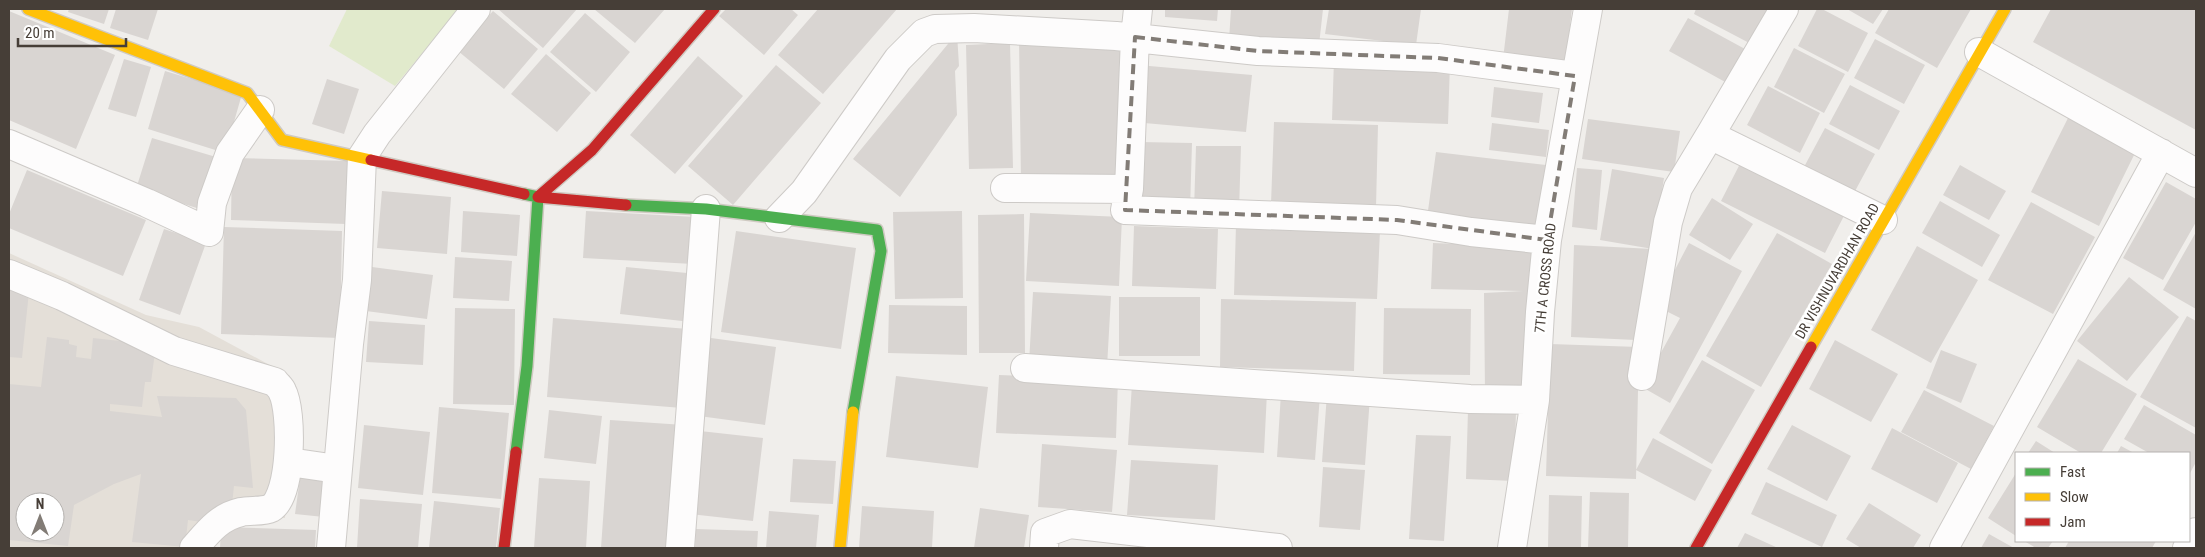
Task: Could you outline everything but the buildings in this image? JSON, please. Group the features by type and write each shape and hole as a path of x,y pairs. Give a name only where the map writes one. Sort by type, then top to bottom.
{"street":[{"path":"28,9 247,93 282,140 538,197 624,206 706,209 877,230 881,251 854,400 840,548"},
{"path":"331,548 337,469 357,280 362,157 383,127 476,9"},
{"path":"504,548 526,366 538,197 592,150 714,9"},
{"path":"1138,9 1135,38 1129,189 1125,210 1396,220 1471,232 1547,240"},
{"name":"7TH A CROSS ROAD","path":"1512,548 1535,400 1540,312 1547,240 1588,9"},
{"path":"1642,376 1668,222 1678,188 1784,9"},
{"name":"DR VISHNUVARDHAN ROAD","path":"1696,548 2005,9"},
{"path":"779,218 804,192 898,59 924,33 935,29 974,28 1135,38 1258,50 1438,58 1575,76"},
{"path":"1980,52 2196,173"},
{"path":"9,144 147,202 208,232 212,203 230,153 260,110"},
{"path":"1710,135 1883,220"},
{"path":"1944,548 2161,153"},
{"path":"1005,188 1129,189"},
{"path":"680,548 706,209"},
{"path":"9,274 62,296 174,351 275,382 282,391 287,407 289,462 281,498 270,509 241,512 218,521 194,548"},
{"path":"1025,368 1470,399 1535,400"},
{"path":"289,462 337,469"},
{"path":"1044,548 1045,533 1070,524 1278,548"},
{"path":"2187,548 2196,532"}],"highlighted area":[{"path":"1135,37 1258,51 1438,58 1575,76 1547,240 1397,220 1125,210"}],"shaded area":[{"path":"9,253 146,315 199,327 290,376 285,518 243,517 207,548 9,548"}],"green space":[{"path":"347,9 459,9 395,86 329,46"}],"traffic: fast":[{"path":"516,452 527,366 538,197 524,194"},
{"path":"626,205 706,209 877,230 881,251 853,412"}],"traffic: slow":[{"path":"28,9 247,93 282,140 371,160"},
{"path":"1811,347 2005,9"},
{"path":"840,548 853,412"}],"traffic: jam":[{"path":"626,205 538,197 592,150 714,9"},
{"path":"371,160 524,194"},
{"path":"1696,548 1811,347"},
{"path":"504,548 516,452"}]}
